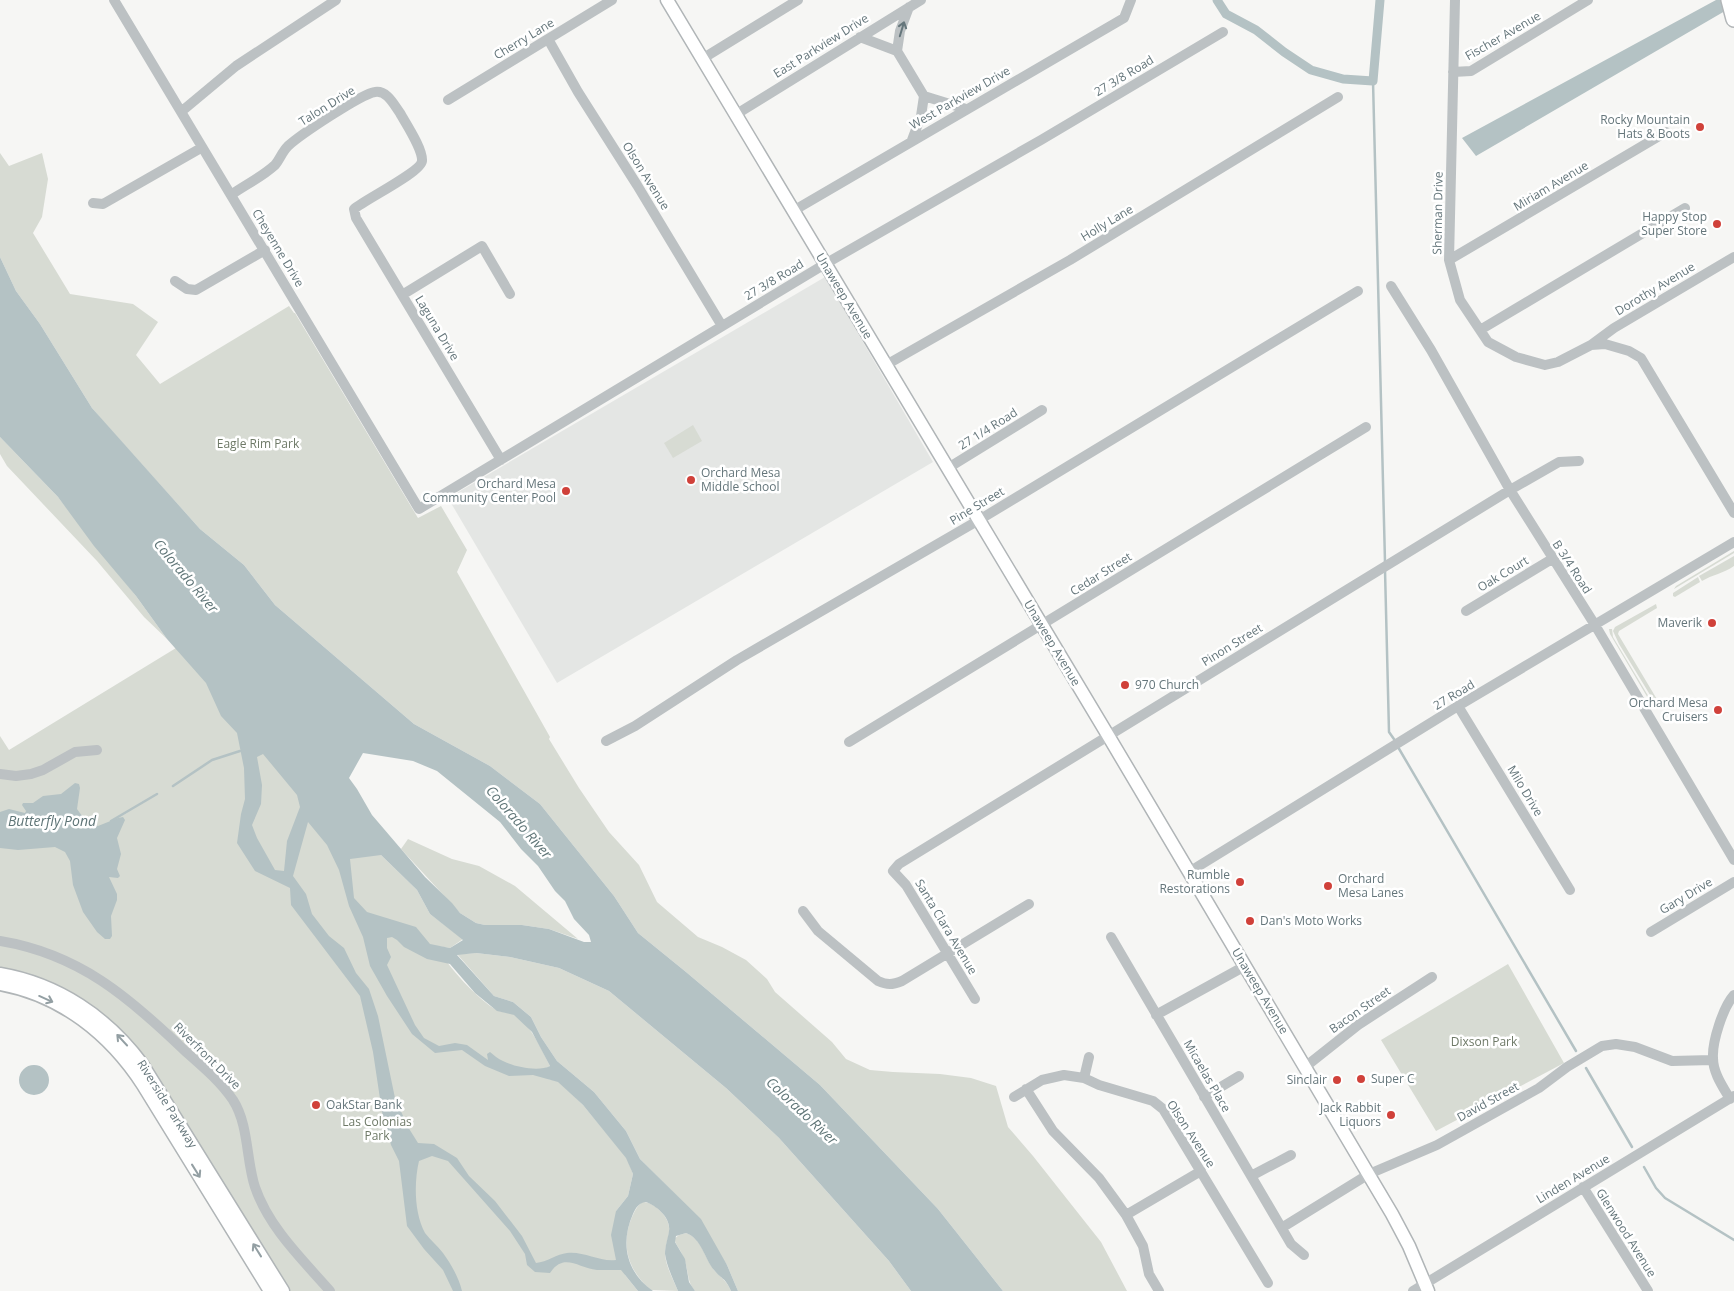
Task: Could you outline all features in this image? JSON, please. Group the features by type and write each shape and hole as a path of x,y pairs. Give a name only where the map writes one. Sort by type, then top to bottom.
{"highway":[{"path":"1731,0 1734,18"}],"main road":[{"name":"Unaweep Avenue","path":"667,0 1109,736 1305,1067 1410,1246 1427,1287"},
{"name":"Riverside Parkway","path":"0,974 26,980 74,1001 111,1029 132,1050 283,1291"},
{"name":"Riverside Parkway","path":"0,984 23,990 68,1010 92,1026 114,1046 143,1085 270,1291"}],"street":[{"name":"Cheyenne Drive","path":"114,0 419,509"},
{"name":"Cherry Lane","path":"448,100 612,0"},
{"path":"702,59 798,0"},
{"name":"East Parkview Drive","path":"735,114 920,0"},
{"name":"West Parkview Drive","path":"793,211 1124,18 1131,0"},
{"name":"Sherman Drive","path":"1455,0 1449,260 1460,300 1488,342 1516,357 1545,365 1558,362 1591,345"},
{"name":"Fischer Avenue","path":"1453,72 1471,71 1588,0"},
{"path":"182,111 236,66 332,1"},
{"path":"896,51 900,31 909,7"},
{"name":"27 3/8 Road","path":"419,509 825,264 1223,32"},
{"path":"860,37 896,51 924,96 921,116 912,140"},
{"name":"Olson Avenue","path":"548,39 578,92 637,185 722,326"},
{"name":"Talon Drive","path":"231,195 276,164 289,145 362,98 374,92 381,92 393,102 408,126 420,150 422,160 414,172 364,201 354,209"},
{"path":"924,96 966,109"},
{"name":"Holly Lane","path":"886,365 1070,260 1338,97"},
{"name":"Miriam Avenue","path":"1449,260 1666,132"},
{"path":"93,203 103,204 201,148"},
{"path":"1480,330 1685,208"},
{"name":"Laguna Drive","path":"354,209 356,218 501,460"},
{"path":"402,295 482,246 510,294"},
{"path":"174,281 187,289 196,290 265,250"},
{"name":"Dorothy Avenue","path":"1591,345 1614,328 1734,257"},
{"name":"B 3/4 Road","path":"1391,286 1510,490 1595,625 1734,860"},
{"name":"Pine Street","path":"606,741 635,726 737,660 978,520 1358,290"},
{"path":"1591,345 1605,344 1617,347 1641,358 1734,513"},
{"name":"27 1/4 Road","path":"948,468 1042,410"},
{"name":"Cedar Street","path":"848,742 1366,426"},
{"name":"Pinon Street","path":"893,871 899,864 1510,490 1559,462 1579,461"},
{"name":"27 Road","path":"1189,872 1458,706 1734,542"},
{"name":"Oak Court","path":"1466,611 1552,559"},
{"name":"Milo Drive","path":"1458,706 1570,890"},
{"path":"0,774 16,776 31,774 43,770 75,752 97,750"},
{"name":"Santa Clara Avenue","path":"893,871 906,885 975,999"},
{"name":"Gary Drive","path":"1651,932 1734,882"},
{"path":"803,912 818,931 878,982 893,985 1030,904"},
{"name":"Micaelas Place","path":"1111,937 1291,1244 1304,1255"},
{"name":"Riverfront Drive","path":"0,941 39,949 62,958 95,976 158,1024 214,1078 234,1101 243,1126 248,1160 256,1188 267,1213 288,1242 330,1291"},
{"path":"1156,1015 1245,966"},
{"name":"Bacon Street","path":"1305,1067 1358,1025 1432,977"},
{"path":"1732,1097 1720,1082 1712,1060 1724,1008 1734,995"},
{"name":"David Street","path":"1283,1228 1368,1174 1437,1145 1539,1088 1567,1067 1602,1046 1616,1044 1635,1047 1672,1061 1712,1060"},
{"path":"1084,1078 1090,1057"},
{"name":"Olson Avenue","path":"1014,1097 1042,1080 1064,1075 1084,1078 1099,1086 1153,1101 1163,1109 1268,1283"},
{"path":"1204,1097 1239,1076"},
{"path":"1026,1089 1053,1131 1099,1178 1126,1215 1143,1246 1149,1274 1159,1291"},
{"name":"Linden Avenue","path":"1413,1291 1427,1287 1583,1187 1732,1097"},
{"path":"1251,1176 1290,1155"},
{"path":"1126,1215 1201,1170"},
{"name":"Glenwood Avenue","path":"1583,1187 1648,1291"}],"shaded area":[{"name":"Orchard Mesa Middle School","path":"825,277 933,462 557,683 448,498"}],"green space":[{"name":"Eagle Rim Park","path":"0,153 9,166 42,153 48,179 42,217 33,233 70,294 133,304 158,322 136,355 160,384 289,306 418,518 441,506 467,550 457,572 550,737 549,739 609,832 639,865 657,902 698,937 746,960 767,979 775,992 832,1042 846,1059 870,1070 940,1074 971,1078 996,1086 1008,1127 1101,1242 1127,1291 1003,1291 938,1209 820,1085 638,933 614,896 540,804 490,766 414,724 275,605 244,565 200,529 92,408 40,324 16,291 0,257"},
{"path":"693,425 702,441 673,458 664,443"},
{"path":"0,437 58,497 136,596 167,639 144,617 97,561 7,466 0,454"},
{"path":"1734,551 1734,553 1674,589 1676,586"},
{"path":"1734,556 1734,566 1702,581 1699,576"},
{"path":"1698,577 1700,582 1675,597 1673,596 1673,593"},
{"path":"1656,604 1657,608 1619,631 1618,634 1658,701 1655,703 1613,631 1615,627"},
{"path":"1609,629 1612,629 1613,637 1652,705 1610,634"},
{"name":"Las Colonias Park","path":"176,648 342,827 381,855 417,890 430,914 463,939 450,948 437,946 455,972 481,999 497,1010 511,1013 521,1020 536,1038 550,1066 540,1069 548,1079 558,1081 583,1105 627,1158 633,1174 628,1196 616,1211 625,1275 638,1291 287,1291 147,1064 0,970 0,736 9,750"},
{"path":"408,839 452,859 479,866 515,886 578,939 549,929 522,925 485,925 476,923 460,913 401,849"},
{"path":"476,953 510,957 559,968 609,991 726,1088 779,1138 889,1261 911,1291 738,1291 727,1265 681,1200 640,1159 626,1131 594,1092 557,1061 541,1037 531,1017 513,1002 494,996 457,954"},
{"name":"Dixson Park","path":"1508,964 1564,1063 1436,1131 1381,1040"},
{"path":"643,1202 656,1207 668,1223 669,1230 665,1254 670,1273 678,1291 651,1290 643,1283 628,1256 628,1227 636,1208"},
{"path":"686,1233 699,1243 712,1267 731,1291 695,1291 690,1283 685,1261 674,1239"}],"water":[{"path":"1716,0 1722,0 1725,11 1476,156 1462,138"},
{"name":"Colorado River","path":"0,257 16,291 40,324 92,408 200,529 244,565 275,605 414,724 490,766 540,804 614,896 638,933 820,1085 938,1209 1003,1291 911,1291 889,1261 779,1138 726,1088 609,991 559,968 510,957 476,953 457,955 494,996 513,1002 531,1017 541,1037 557,1061 594,1092 626,1131 640,1159 701,1219 727,1265 738,1291 731,1291 711,1265 696,1240 686,1233 676,1236 675,1242 685,1259 689,1282 695,1291 678,1291 665,1254 669,1231 668,1222 666,1217 655,1206 646,1202 639,1205 633,1214 629,1225 626,1246 631,1266 653,1291 638,1291 621,1270 590,1269 566,1262 555,1267 550,1273 535,1272 527,1265 525,1254 510,1231 448,1161 432,1156 419,1161 416,1178 417,1207 425,1233 443,1253 457,1276 462,1291 453,1291 443,1270 407,1226 399,1161 391,1145 382,1112 373,1052 360,996 291,905 290,888 255,871 237,843 245,799 244,768 237,733 221,716 206,683 167,639 136,596 94,546 58,497 0,437","holes":["363,753 413,761 437,771 500,822 565,901 574,919 589,935 591,942 584,942 549,929 522,925 485,925 476,923 460,913 425,877 372,815 349,778","263,754 297,795 300,807 287,841 284,871 275,870 252,825 261,804 262,785 257,757","308,822 327,845 339,870 349,906 363,937 370,966 412,1034 435,1053 462,1050 485,1066 509,1076 533,1075 558,1082 583,1105 626,1158 633,1174 628,1196 616,1211 611,1235 616,1260 567,1253 536,1263 522,1236 495,1201 469,1176 457,1158 434,1144 418,1143 408,1127 395,1098 378,1016 369,989 356,973 344,948 329,936 312,914 306,894 293,876","381,855 417,890 430,914 463,940 450,948 430,944 416,927 367,912 354,898 350,859","392,937 404,947 427,959 450,964 475,993 497,1011 514,1015 532,1032 550,1066 540,1069 520,1067 501,1060 490,1052 487,1054 488,1060 467,1045 455,1043 439,1046 424,1038 415,1025 387,965 391,957 387,948 387,938"]},
{"name":"Butterfly Pond","path":"75,783 79,784 80,788 77,809 85,820 98,826 118,818 123,817 125,820 117,838 121,854 117,869 120,876 118,878 109,877 117,894 117,900 111,916 112,936 110,939 105,939 97,932 83,912 73,885 70,861 65,852 55,847 18,850 0,848 0,812 9,809 25,813 23,803 33,803 43,796 61,794"},
{"path":"34,1065 44,1070 49,1080 44,1090 34,1095 24,1090 19,1080 24,1070"}],"waterway":[{"path":"1217,0 1226,14 1256,30 1311,70 1343,79 1373,81 1380,0"},
{"path":"1373,81 1385,562"},
{"path":"1385,570 1389,732 1396,742"},
{"path":"1398,747 1576,1051"},
{"path":"173,786 212,760 240,751"},
{"path":"111,821 157,794"},
{"path":"1586,1068 1632,1147"},
{"path":"1644,1167 1656,1188 1665,1198 1734,1240"}],"place":[{"name":"Rocky Mountain Hats & Boots","path":"1700,127"},
{"name":"Happy Stop Super Store","path":"1717,224"},
{"name":"Orchard Mesa Middle School","path":"691,480"},
{"name":"Orchard Mesa Community Center Pool","path":"566,491"},
{"name":"Maverik","path":"1712,623"},
{"name":"970 Church","path":"1125,685"},
{"name":"Orchard Mesa Cruisers","path":"1718,710"},
{"name":"Rumble Restorations","path":"1240,882"},
{"name":"Orchard Mesa Lanes","path":"1328,886"},
{"name":"Dan's Moto Works","path":"1250,921"},
{"name":"Super C","path":"1361,1079"},
{"name":"Sinclair","path":"1337,1080"},
{"name":"OakStar Bank","path":"316,1105"},
{"name":"Jack Rabbit Liquors","path":"1391,1115"}]}
